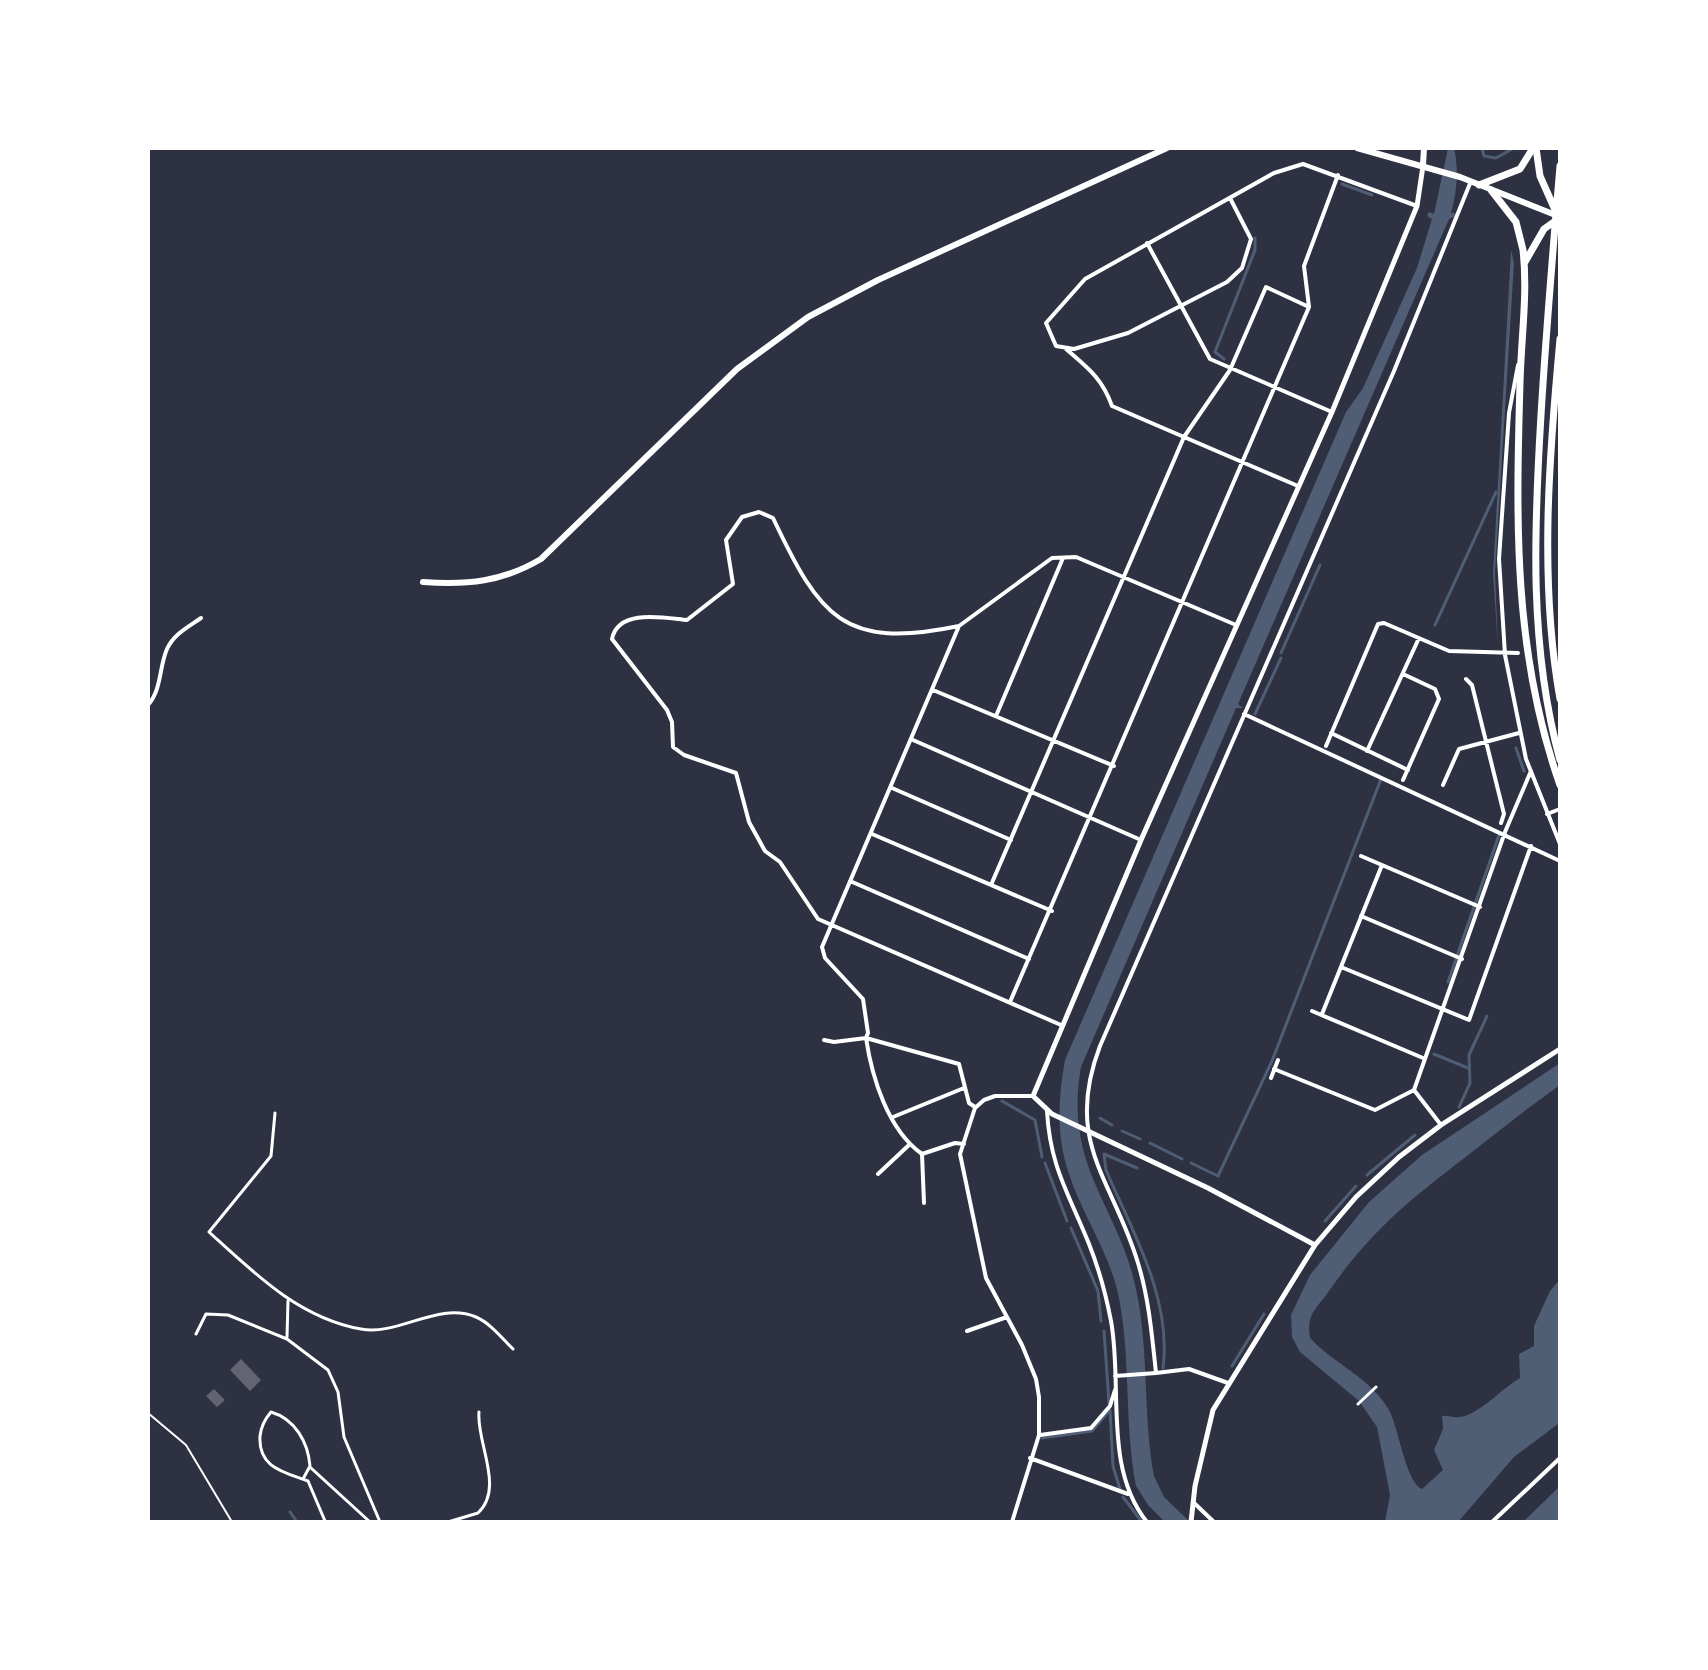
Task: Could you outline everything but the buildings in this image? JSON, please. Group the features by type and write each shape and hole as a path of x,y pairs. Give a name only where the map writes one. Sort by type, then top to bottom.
{"highway":[{"path":"1479,185 1517,171 1534,148"},
{"path":"1525,264 1541,233 1560,217 1540,176 1534,148"},
{"path":"1560,166 1535,561 1542,670 1560,760"},
{"path":"1491,190 1516,222 1525,264 1520,356 1518,521 1523,634 1534,702 1560,785"},
{"path":"1560,339 1549,542 1552,640 1560,699"}],"main road":[{"path":"423,582 481,583 520,571 557,547 681,422 757,353 817,311 1167,148"},
{"path":"1357,148 1460,177 1560,217"},
{"path":"1423,165 1424,148"}],"street":[{"path":"1230,198 1251,239 1242,268 1227,282 1128,333 1074,349 1056,346 1046,323 1085,279 1274,173 1303,164 1417,206"},
{"path":"1033,1096 1141,840 1332,412 1417,206 1423,165"},
{"path":"1010,1002 1052,911 1309,307 1304,266 1338,175"},
{"path":"1156,1373 1147,1298 1138,1261 1099,1175 1086,1129 1088,1089 1094,1063 1394,371 1471,181"},
{"path":"1147,242 1210,359 1332,412"},
{"path":"991,885 1184,437 1230,370 1266,287 1309,307"},
{"path":"1064,347 1091,367 1105,386 1112,406 1298,486"},
{"path":"1520,356 1509,413 1499,559 1505,655 1519,733 1560,844"},
{"path":"1061,1025 833,927 807,907 780,862 765,851 749,822 736,773 684,755 673,747 667,710 620,651 612,639 613,631 640,616 687,620 733,584 726,540 742,517 759,512 773,518 799,573 830,614 869,632 899,635 959,626 1052,558 1076,557 1236,625"},
{"path":"996,716 1063,558"},
{"path":"148,705 157,692 167,650 175,636 201,618"},
{"path":"1326,746 1378,624 1384,623 1449,651 1518,653"},
{"path":"922,1154 909,1145 875,1089 863,999 825,958 822,947 959,626"},
{"path":"1367,751 1419,638"},
{"path":"1403,674 1439,693 1403,780"},
{"path":"1466,679 1472,685 1504,814 1501,823"},
{"path":"933,690 1114,766"},
{"path":"1244,714 1505,832 1560,861"},
{"path":"1331,733 1408,770"},
{"path":"1443,785 1459,749 1519,733"},
{"path":"912,740 1033,790 1141,840"},
{"path":"1274,1069 1375,1110 1414,1090 1505,832 1531,771"},
{"path":"892,788 1011,840"},
{"path":"1547,814 1560,809"},
{"path":"872,834 1052,911"},
{"path":"1341,967 1469,1020 1531,846"},
{"path":"1361,856 1480,907"},
{"path":"1322,1014 1382,865"},
{"path":"850,881 1029,959"},
{"path":"1361,916 1462,959"},
{"path":"1312,1011 1423,1058"},
{"path":"824,1040 834,1042 866,1038 959,1064 969,1103 975,1108"},
{"path":"1191,1522 1213,1410 1315,1245 1356,1197 1399,1157 1441,1125 1560,1049"},
{"path":"1271,1078 1278,1060"},
{"path":"893,1117 964,1088"},
{"path":"1414,1090 1441,1125"},
{"path":"1012,1522 1039,1435 1036,1379 986,1278 963,1178 960,1154 975,1108 995,1096 1033,1096 1050,1112 1315,1245"},
{"path":"1050,1112 1048,1134 1060,1185 1089,1243 1112,1325 1128,1494 1147,1522"},
{"path":"275,1113 271,1156 209,1232 288,1301 313,1314 363,1330 378,1330 438,1315 475,1316 513,1349"},
{"path":"922,1154 955,1143 964,1144"},
{"path":"878,1174 909,1145"},
{"path":"922,1154 924,1203"},
{"path":"287,1339 288,1301"},
{"path":"196,1334 209,1313 228,1315 251,1327 287,1339 328,1370 334,1381 344,1437 380,1522"},
{"path":"967,1331 1007,1317"},
{"path":"1115,1376 1189,1369 1228,1383"},
{"path":"1039,1435 1091,1428 1110,1406 1116,1387"},
{"path":"1358,1404 1376,1387"},
{"path":"335,1522 324,1521 308,1481 278,1471 264,1460 260,1445 261,1429 271,1412 290,1421 301,1435 310,1466 370,1522"},
{"path":"448,1522 478,1513 489,1496 488,1472 478,1434 479,1412"},
{"path":"1030,1458 1128,1494"},
{"path":"1492,1522 1560,1458"},
{"path":"303,1479 310,1466"},
{"path":"1193,1502 1214,1522"}],"path":[{"path":"148,1413 186,1445 232,1522"}],"water":[{"path":"1448,148 1454,148 1456,164 1456,189 1451,213 1455,213 1454,217 1449,219 1238,704 1243,708 1236,708 1081,1067 1078,1102 1086,1160 1119,1235 1137,1294 1154,1476 1164,1497 1190,1522 1165,1522 1148,1505 1136,1486 1119,1298 1065,1160 1060,1117 1065,1060 1346,412 1363,388 1417,268 1432,219 1427,216 1429,212 1434,214"},
{"path":"1511,250 1514,263 1495,573 1498,648 1493,573"},
{"path":"1560,1063 1560,1085 1390,1219 1344,1270 1311,1317 1310,1338 1372,1389 1389,1410 1407,1466 1416,1485 1422,1489 1443,1470 1434,1450 1443,1429 1442,1416 1468,1415 1520,1378 1519,1354 1534,1346 1534,1326 1550,1291 1560,1279 1558,1424 1514,1457 1458,1522 1385,1522 1390,1495 1377,1427 1359,1401 1300,1352 1292,1337 1291,1315 1310,1275 1369,1202 1422,1155"},
{"path":"1560,1486 1560,1522 1523,1522"}],"waterway":[{"path":"1482,148 1484,156 1496,158 1514,148"},
{"path":"1342,184 1372,195"},
{"path":"1224,359 1215,352 1255,250 1255,238"},
{"path":"1435,625 1496,492"},
{"path":"1281,653 1320,565"},
{"path":"1255,714 1281,658"},
{"path":"1516,748 1524,771"},
{"path":"1191,1163 1218,1176 1272,1061 1381,779"},
{"path":"1448,982 1499,835"},
{"path":"1459,1107 1470,1083 1469,1055 1487,1016"},
{"path":"1434,1054 1468,1068"},
{"path":"1002,1101 1035,1120 1042,1157"},
{"path":"1100,1118 1112,1125"},
{"path":"1122,1131 1140,1139"},
{"path":"1367,1175 1415,1135"},
{"path":"1150,1143 1182,1159"},
{"path":"1137,1168 1104,1154 1106,1170 1138,1241 1156,1291 1162,1316 1163,1368"},
{"path":"1045,1163 1067,1221"},
{"path":"1325,1221 1356,1186"},
{"path":"1071,1228 1098,1291 1101,1321"},
{"path":"1232,1366 1264,1314"},
{"path":"1104,1331 1109,1403"},
{"path":"1110,1410 1113,1466 1120,1489"},
{"path":"1042,1438 1092,1431 1108,1412"},
{"path":"1123,1497 1142,1522"},
{"path":"290,1512 297,1522"}]}
